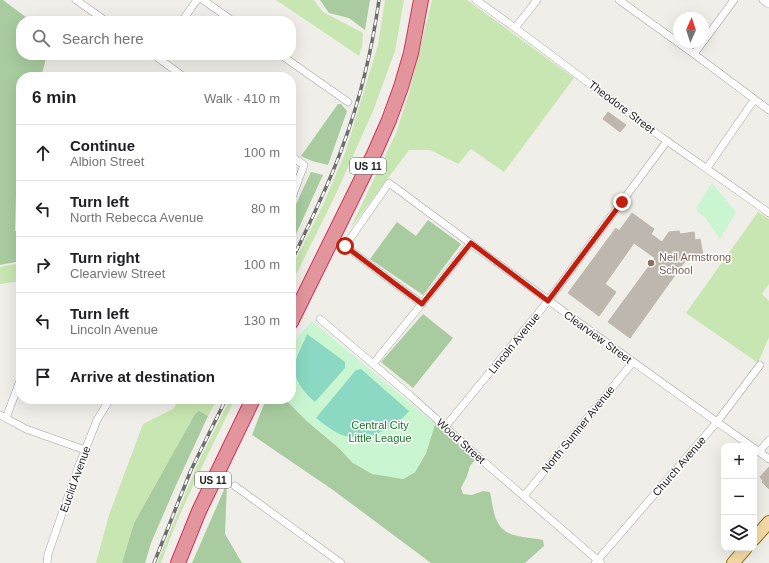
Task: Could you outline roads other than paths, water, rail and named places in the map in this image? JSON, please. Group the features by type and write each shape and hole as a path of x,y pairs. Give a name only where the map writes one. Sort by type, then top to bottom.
{"highway":[{"name":"US 11","path":"296,293 381,117 403,50 412,0"},
{"name":"US 11","path":"296,312 374,154 389,120 411,53 421,0"},
{"name":"US 11","path":"168,563 191,508 242,404"},
{"name":"US 11","path":"178,563 199,511 251,404"}],"main road":[{"path":"757,536 769,522"},
{"path":"733,563 743,551"}],"street":[{"path":"76,0 99,16"},
{"path":"186,16 197,0"},
{"path":"203,0 225,16"},
{"name":"Theodore Street","path":"476,0 666,141 707,168 769,213"},
{"path":"515,28 537,0"},
{"path":"619,0 769,110"},
{"path":"694,54 734,0"},
{"path":"763,0 769,4"},
{"path":"161,60 177,72"},
{"path":"288,60 348,102"},
{"path":"707,168 754,100"},
{"name":"Lincoln Avenue","path":"445,427 548,301 666,141"},
{"path":"296,159 304,165 296,187"},
{"name":"Clearview Street","path":"422,304 345,246 389,183 548,301 747,443"},
{"path":"373,364 471,243"},
{"name":"Wood Street","path":"320,319 412,397 598,562"},
{"name":"North Sumner Avenue","path":"524,496 633,362"},
{"name":"Church Avenue","path":"598,562 717,422 760,366"},
{"path":"16,389 3,417 26,429 85,450"},
{"name":"Euclid Avenue","path":"47,563 48,554 85,450 97,420 107,404"},
{"path":"769,440 757,450 769,459"},
{"path":"235,486 341,563"}],"railway":[{"path":"296,251 337,163 354,112 365,75 379,0"},
{"path":"154,563 191,470 224,404"}],"place":[{"name":"Neil Armstrong School","path":"651,263"}],"park label":[{"name":"Central City Little League","path":"380,431"}]}
